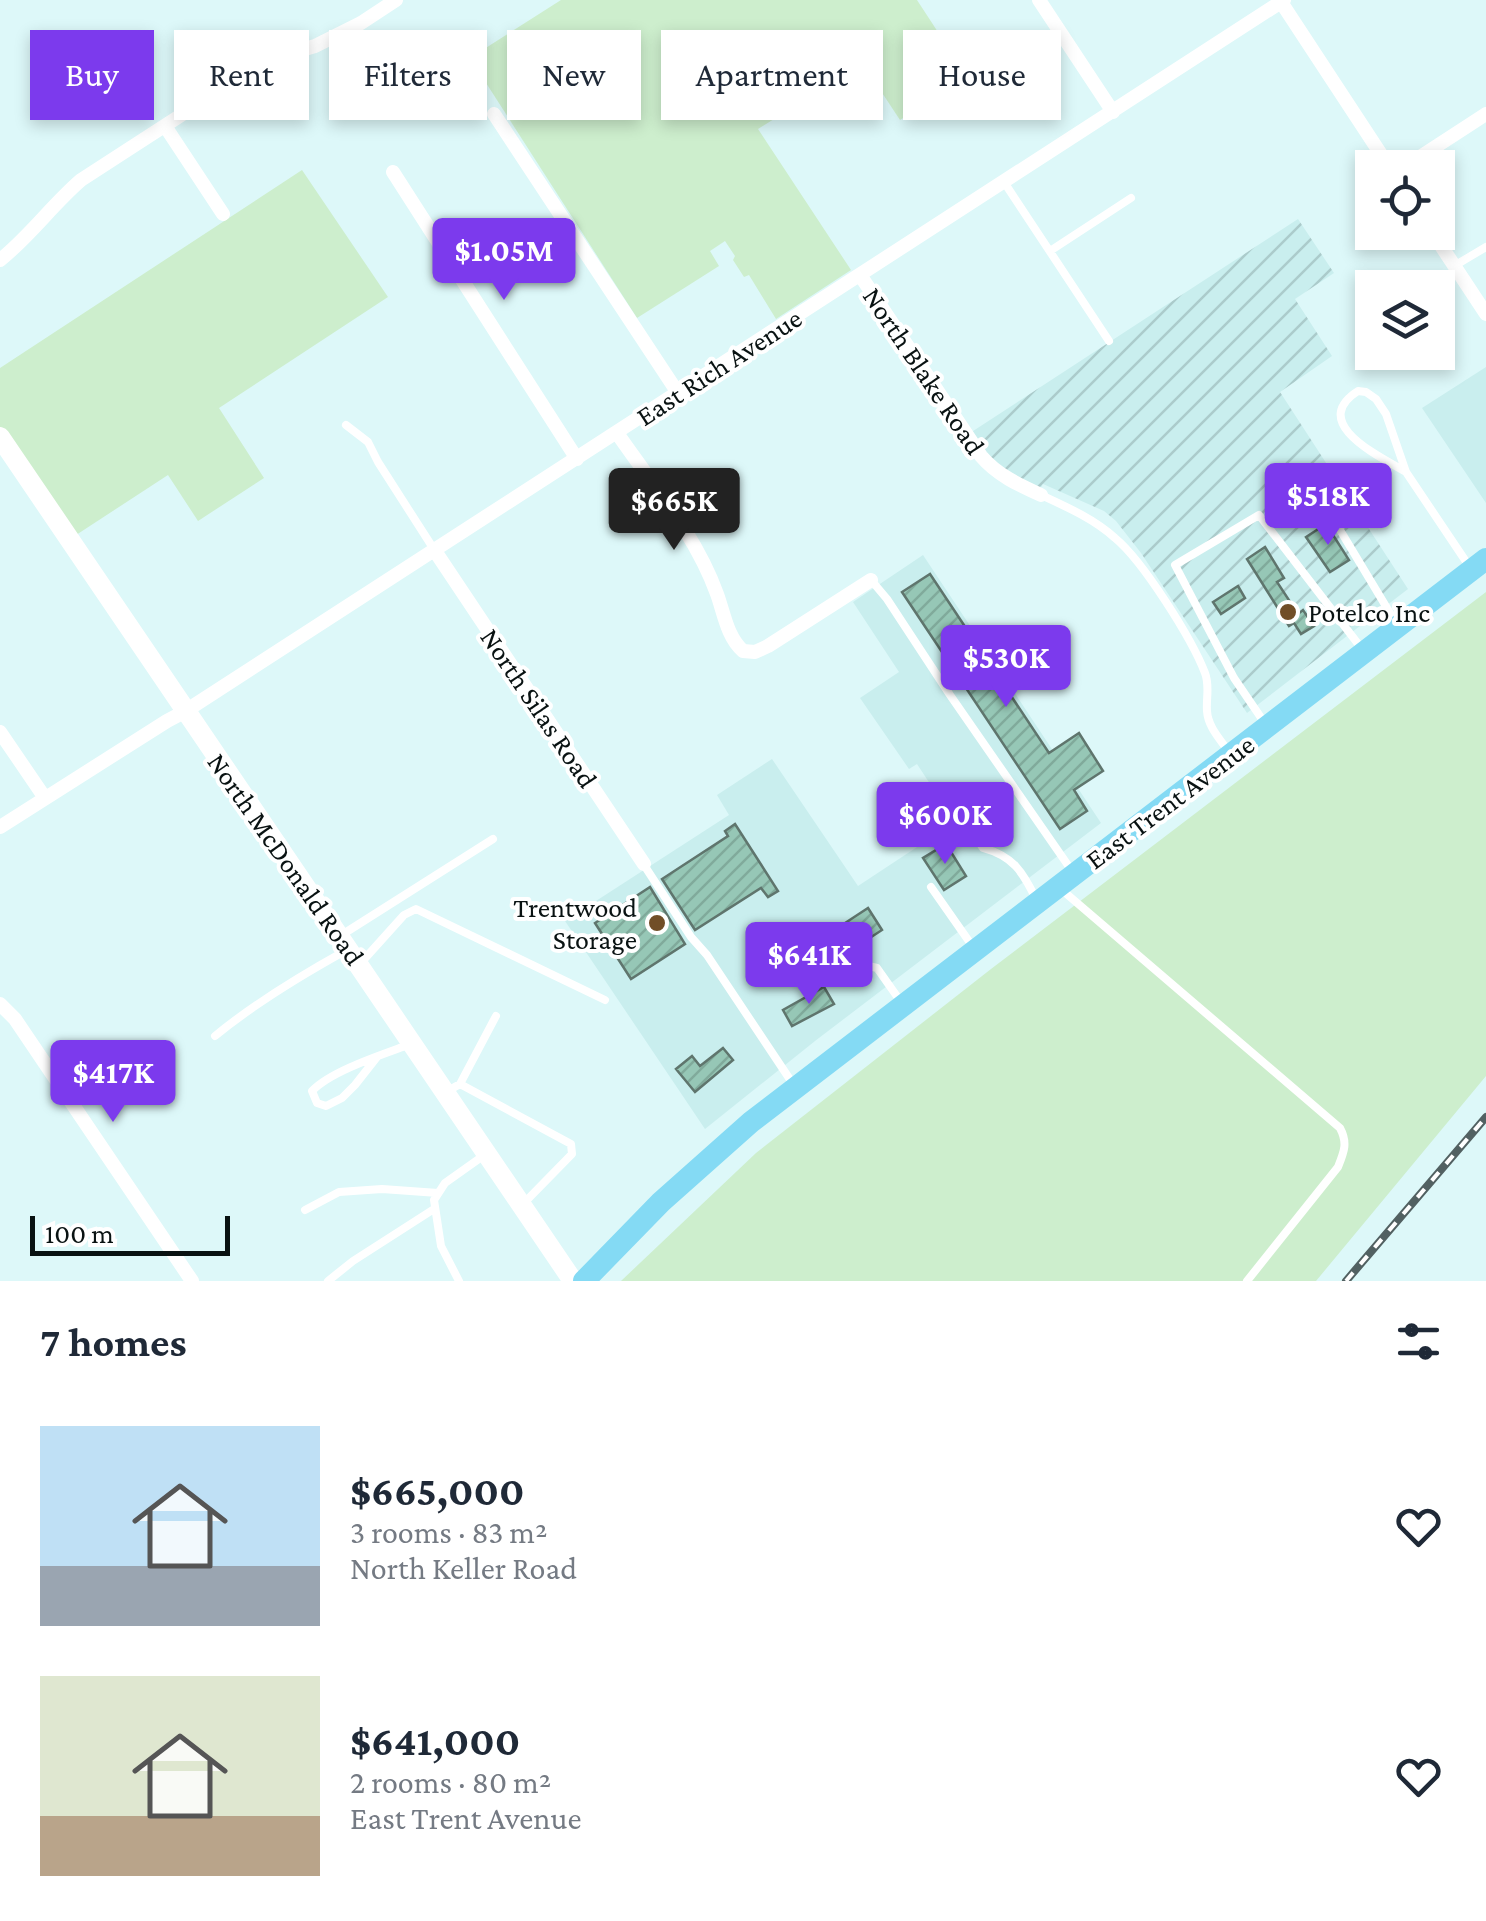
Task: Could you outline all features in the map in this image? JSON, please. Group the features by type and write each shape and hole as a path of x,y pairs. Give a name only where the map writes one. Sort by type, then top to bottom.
{"main road":[{"name":"East Trent Avenue","path":"584,1281 661,1202 751,1122 1479,564"}],"street":[{"path":"0,260 81,180 243,75 282,56 315,46 396,0"},
{"path":"1039,0 1113,112"},
{"path":"1282,1 1378,150"},
{"name":"East Rich Avenue","path":"0,827 577,459 1282,1"},
{"path":"494,114 678,393"},
{"path":"1431,150 1486,114"},
{"path":"165,126 223,214"},
{"path":"394,172 577,459"},
{"path":"1444,250 1486,314"},
{"name":"North Blake Road","path":"860,275 989,466 1042,495"},
{"path":"617,433 702,557 734,641 743,651 755,652 768,646 871,580"},
{"name":"North McDonald Road","path":"0,437 412,1043 452,1088 487,1154 573,1281"},
{"name":"North Silas Road","path":"435,550 644,864"},
{"path":"0,732 45,798"},
{"path":"0,1004 15,1018 192,1281"}],"lane":[{"path":"1004,182 1109,340"},
{"path":"1050,252 1131,198"},
{"path":"1454,266 1486,247"},
{"path":"1406,472 1354,442 1340,414 1344,400 1358,391 1376,399 1386,414 1406,472 1479,564"},
{"path":"346,425 368,442 435,550"},
{"path":"1042,495 1101,526 1138,563 1203,668 1209,722 1232,755"},
{"path":"1268,727 1234,678 1176,565 1259,515 1365,652"},
{"path":"1337,525 1398,626"},
{"path":"871,580 950,695 1067,881 1340,1128 1346,1139 1338,1167 1248,1281"},
{"path":"963,819 983,848 1002,853 1024,874 1038,903"},
{"path":"349,950 492,839"},
{"path":"644,864 796,1088"},
{"path":"931,887 975,951"},
{"path":"215,1036 307,972 416,909 606,1000"},
{"path":"828,932 848,961 877,968 904,1006"},
{"path":"496,1016 452,1088 571,1144 572,1154 522,1205"},
{"path":"377,1057 342,1098 326,1106 317,1103 312,1090 321,1081 377,1057 412,1043"},
{"path":"459,1281 441,1246 434,1200 444,1183 487,1154"},
{"path":"305,1210 339,1192 382,1189 438,1193"},
{"path":"328,1281 434,1209"}],"shaded area":[{"path":"1298,219 1334,273 1295,299 1332,356 1280,392 1408,589 1247,713 1116,521 1104,511 1043,484 1040,489 993,464 970,433"},
{"path":"1486,367 1486,503 1422,408"},
{"path":"923,555 1101,823 705,1129 565,921 729,815 717,795 772,759 858,886 955,822 917,764 909,769 860,698 899,672 853,602"}],"green space":[{"path":"561,0 917,0 937,30 903,30 900,120 883,94 883,30 661,30 661,120 773,120 758,129 851,270 776,319 749,275 744,277 725,241 710,251 719,266 637,318 510,120 641,120 641,30 514,30"},
{"path":"507,34 507,116 487,84 487,47"},
{"path":"302,170 388,297 219,408 264,478 198,521 168,475 73,537 0,427 0,368"},
{"path":"1486,592 1486,1076 1316,1281 621,1281 756,1153"}],"building":[{"path":"1326,524 1349,560 1330,572 1306,537"},
{"path":"1265,547 1284,578 1277,582 1298,614 1303,610 1314,626 1301,634 1294,623 1289,626 1247,559"},
{"path":"930,574 1049,753 1079,733 1103,771 1074,790 1087,811 1060,829 902,592"},
{"path":"1238,586 1245,598 1221,614 1213,602"},
{"path":"972,802 974,806 979,803 988,816 991,814 1003,832 988,842 963,808"},
{"path":"735,824 778,891 768,897 761,888 695,930 662,879 728,836 725,831"},
{"path":"946,844 966,876 944,890 923,858"},
{"path":"650,887 685,944 631,979 595,923"},
{"path":"868,908 882,930 859,945 845,923"},
{"path":"824,987 834,1004 792,1026 783,1010"},
{"path":"723,1048 733,1060 695,1092 676,1069 692,1056 700,1066"}],"railway":[{"path":"1346,1281 1486,1117"}],"place":[{"name":"Potelco Inc","path":"1288,612"},
{"name":"Trentwood Storage","path":"657,923"}]}
